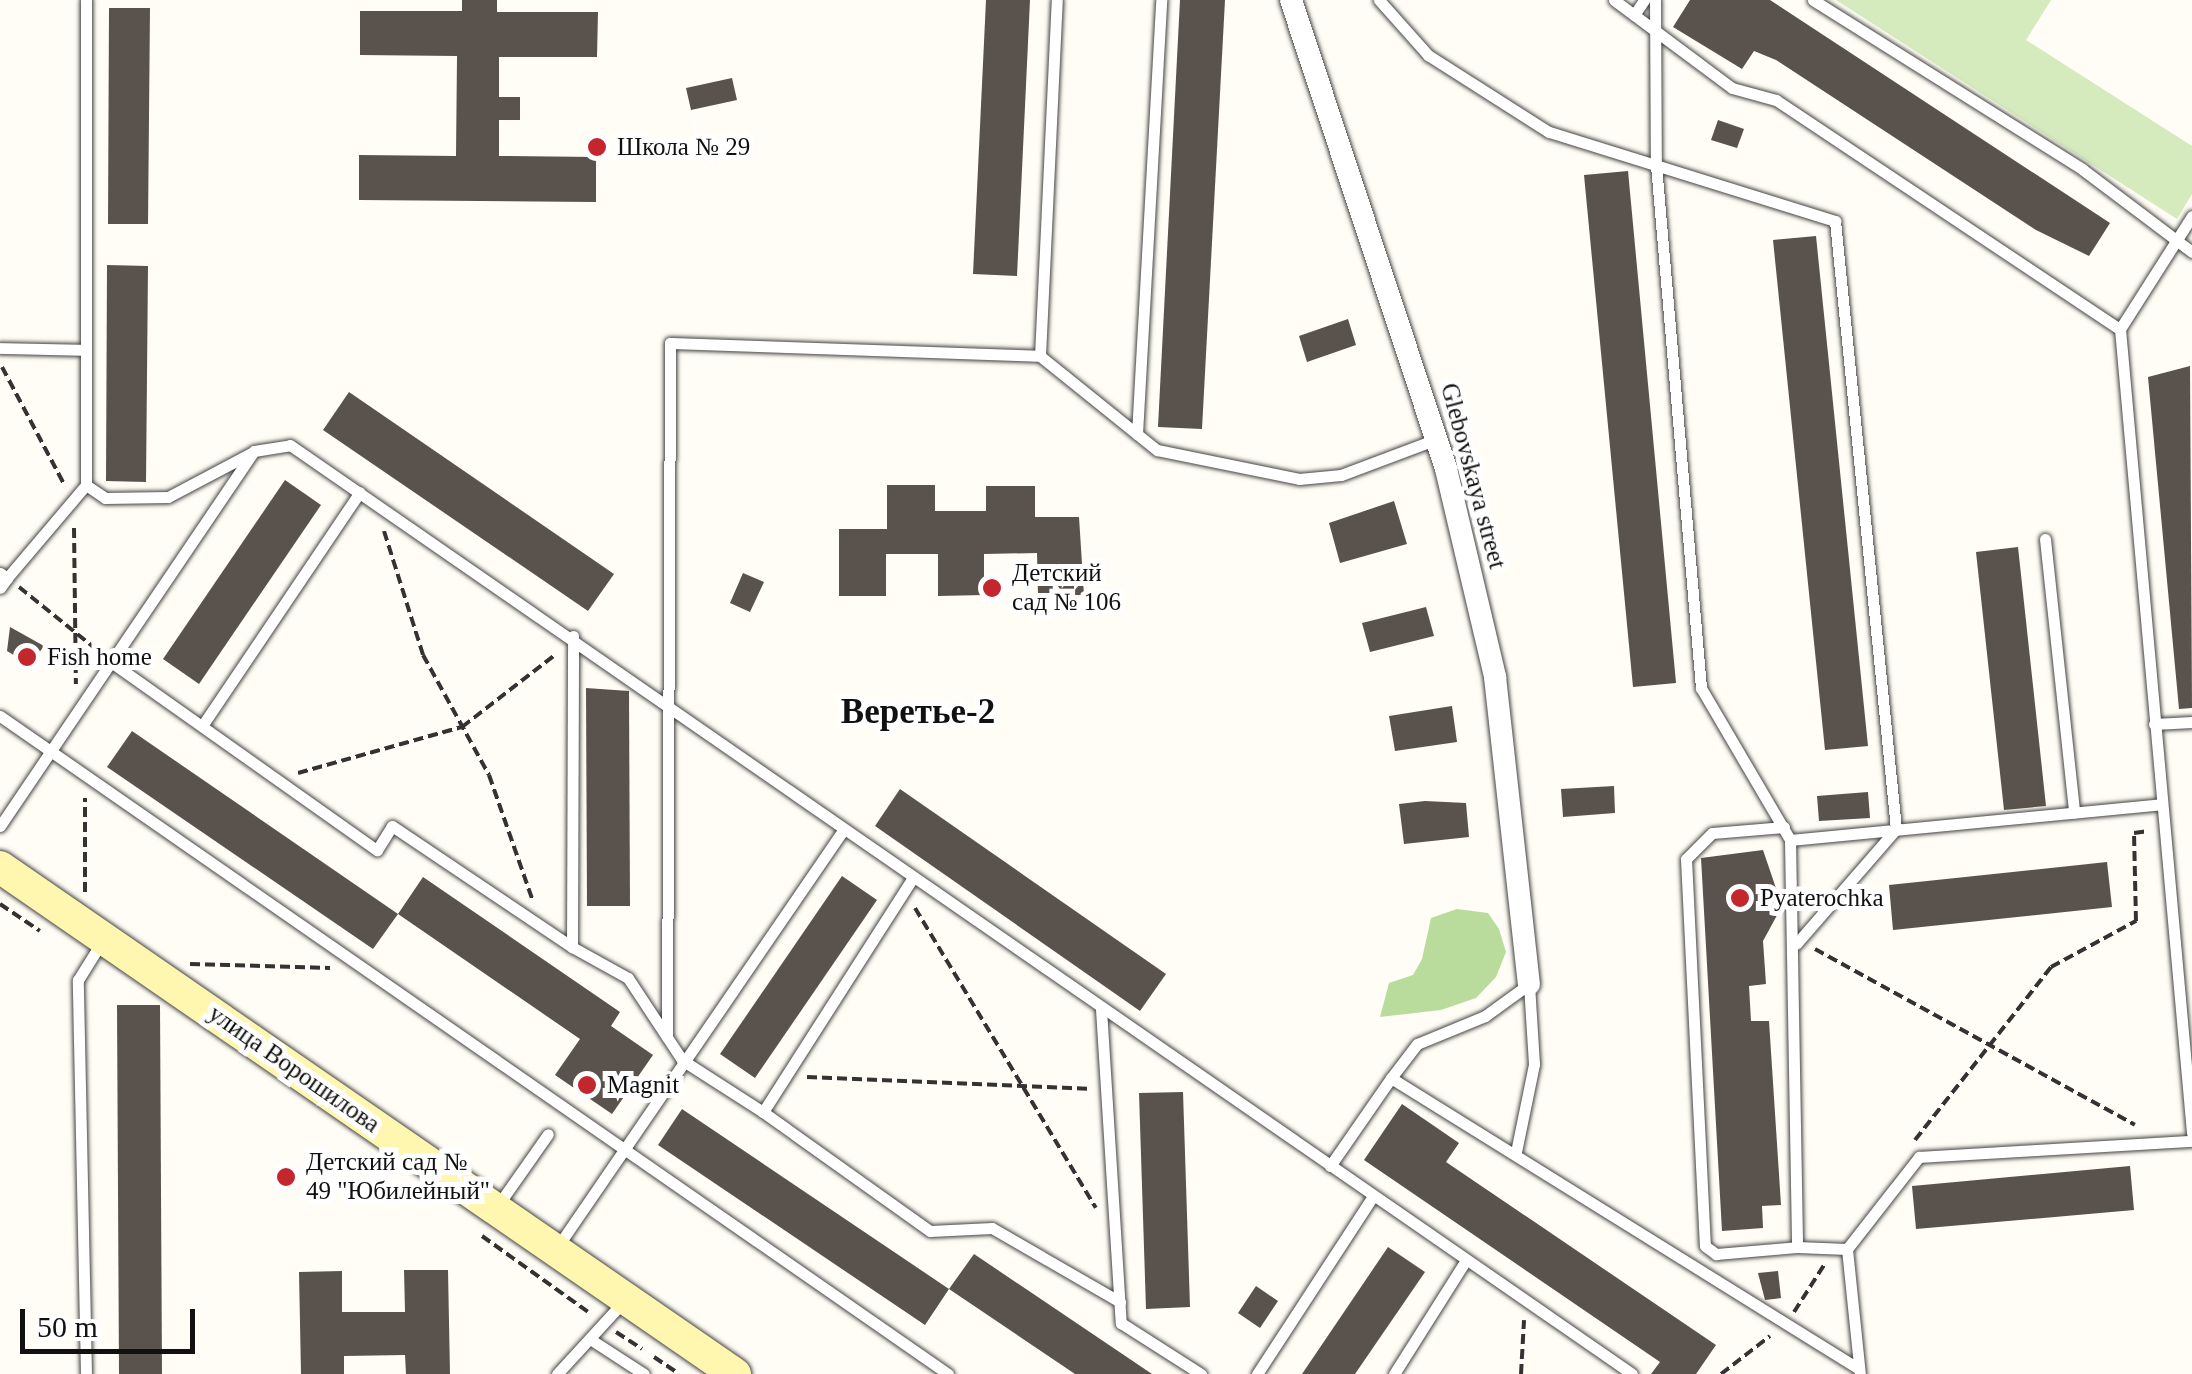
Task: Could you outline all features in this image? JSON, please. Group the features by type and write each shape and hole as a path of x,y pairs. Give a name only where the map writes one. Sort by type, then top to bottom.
{"main road":[{"name":"улица Ворошилова","path":"0,868 735,1374"}],"street":[{"name":"Glebovskaya street","path":"1290,0 1437,439 1495,678 1529,984"}],"lane":[{"path":"2,580 86,485 86,0"},
{"path":"1040,356 1057,0"},
{"path":"1137,434 1161,0"},
{"path":"1380,0 1428,54 1527,121 1835,221 1896,828 1796,944"},
{"path":"1614,0 1655,36 1732,88 1776,100 2120,329"},
{"path":"1634,15 1644,0"},
{"path":"1655,0 1656,165 1702,688 1790,840 1796,944 1788,994 1797,1246"},
{"path":"1813,0 2178,237 2192,252"},
{"path":"2192,216 2120,329 2192,1133"},
{"path":"667,1038 670,343 1040,356 1157,450 1319,480 1437,439"},
{"path":"0,348 86,350"},
{"path":"86,485 104,498 168,497 254,451 290,444 666,698 844,829 1101,1009 1632,1374"},
{"path":"0,826 254,451"},
{"path":"202,726 360,492"},
{"path":"2045,539 2074,812"},
{"path":"572,947 573,636"},
{"path":"111,662 377,850 392,826 572,947 628,978 682,1060 763,1112 930,1232 992,1228 1120,1302"},
{"path":"0,716 948,1374"},
{"path":"2154,724 2192,722"},
{"path":"1790,840 2161,804"},
{"path":"1784,827 1712,833 1686,859 1705,1246 1716,1254 1797,1246 1840,1248"},
{"path":"556,1248 620,1149 844,829"},
{"path":"763,1112 913,876"},
{"path":"86,1374 78,980 104,939"},
{"path":"1330,1166 1417,1044 1485,1016 1529,984"},
{"path":"1516,1152 1534,1064 1529,984"},
{"path":"1101,1009 1121,1322 1201,1374"},
{"path":"1391,1078 1516,1152 1781,1328 1860,1372"},
{"path":"495,1208 548,1134"},
{"path":"1840,1248 1918,1158 2156,1138 2192,1141"},
{"path":"1257,1374 1373,1196"},
{"path":"1840,1248 1860,1372"},
{"path":"1394,1374 1466,1260"},
{"path":"557,1374 626,1299"},
{"path":"590,1338 644,1374"},
{"path":"1605,1355 1608,1374"}],"path":[{"path":"0,360 18,410 74,500 77,712"},
{"path":"375,502 424,655 462,726 542,927"},
{"path":"2,580 111,662"},
{"path":"274,777 462,726 573,636"},
{"path":"82,774 85,894 100,904"},
{"path":"1912,1143 1987,1043 2065,954 2136,920 2134,833 2164,829"},
{"path":"913,876 913,904 1016,1085 1116,1237"},
{"path":"1796,944 1987,1043 2156,1138"},
{"path":"176,955 192,964 360,969"},
{"path":"787,1076 1107,1090"},
{"path":"1722,1374 1781,1328 1840,1248"},
{"path":"1521,1374 1525,1300"}],"green space":[{"path":"1836,0 2051,0 2026,40 2192,146 2192,194 2177,219"},
{"path":"1457,909 1488,913 1499,929 1506,952 1496,977 1476,998 1441,1010 1380,1017 1389,983 1413,975 1422,959 1431,918"}],"building":[{"path":"462,0 497,0 497,12 598,12 597,57 499,57 499,97 520,97 520,120 499,120 499,156 596,157 596,202 359,200 359,155 456,156 457,56 360,55 360,11 462,11"},
{"path":"986,0 1030,0 1017,276 973,274"},
{"path":"1180,0 1225,0 1202,429 1158,427"},
{"path":"1690,0 1770,0 2110,223 2089,256 2036,230 1776,60 1754,51 1742,69 1673,27"},
{"path":"109,8 150,8 148,224 108,224"},
{"path":"732,78 737,100 691,110 686,88"},
{"path":"1718,120 1744,129 1737,148 1711,140"},
{"path":"1628,171 1676,683 1633,687 1584,175"},
{"path":"1816,236 1868,746 1825,750 1773,240"},
{"path":"107,265 148,266 146,482 106,481"},
{"path":"1348,319 1356,345 1307,362 1299,336"},
{"path":"2190,366 2192,708 2179,709 2148,377"},
{"path":"349,392 614,574 588,611 323,430"},
{"path":"285,480 321,505 199,684 163,659"},
{"path":"887,485 935,485 935,511 986,511 986,486 1035,486 1035,517 1079,517 1084,595 1038,595 1037,553 984,554 984,595 938,596 938,554 886,554 886,596 839,596 839,529 887,529"},
{"path":"1394,501 1407,544 1340,563 1329,523"},
{"path":"2018,547 2046,806 2004,810 1976,552"},
{"path":"743,573 764,582 750,612 730,603"},
{"path":"1426,607 1434,636 1370,652 1362,623"},
{"path":"10,627 44,646 30,665 7,651"},
{"path":"586,688 629,691 630,906 587,906"},
{"path":"1452,706 1457,742 1395,751 1389,716"},
{"path":"132,731 398,914 373,949 107,767"},
{"path":"1614,786 1615,813 1563,817 1561,789"},
{"path":"900,789 1166,974 1140,1011 875,826"},
{"path":"1868,792 1870,818 1819,821 1817,796"},
{"path":"1466,803 1469,837 1404,844 1399,804"},
{"path":"1763,850 1782,906 1763,941 1766,984 1749,986 1751,1021 1769,1021 1781,1205 1762,1206 1763,1228 1722,1231 1701,858"},
{"path":"2107,862 2112,907 1893,930 1889,885"},
{"path":"842,876 877,900 755,1078 720,1054"},
{"path":"423,877 620,1012 611,1026 653,1055 612,1114 555,1075 580,1039 398,914"},
{"path":"117,1005 160,1005 162,1374 119,1374"},
{"path":"1183,1092 1190,1307 1146,1309 1139,1093"},
{"path":"1402,1104 1459,1143 1446,1162 1716,1345 1696,1374 1651,1374 1660,1362 1364,1160"},
{"path":"682,1109 949,1289 925,1325 658,1145"},
{"path":"2130,1166 2134,1210 1916,1229 1912,1186"},
{"path":"1388,1247 1425,1272 1355,1374 1302,1374"},
{"path":"974,1254 1152,1374 1075,1374 949,1289"},
{"path":"404,1270 448,1270 450,1374 406,1374 405,1355 344,1356 344,1374 301,1374 299,1272 342,1271 342,1312 405,1312"},
{"path":"1778,1271 1781,1298 1765,1300 1758,1273"},
{"path":"1256,1286 1278,1301 1260,1328 1238,1313"}],"place":[{"name":"Школа № 29","path":"597,147"},
{"name":"Детский сад № 106","path":"992,588"},
{"name":"Fish home","path":"27,657"},
{"name":"Pyaterochka","path":"1740,898"},
{"name":"Magnit","path":"587,1085"},
{"name":"Детский сад № 49 \"Юбилейный\"","path":"286,1177"}],"district":[{"name":"Веретье-2","path":"918,712"}]}
